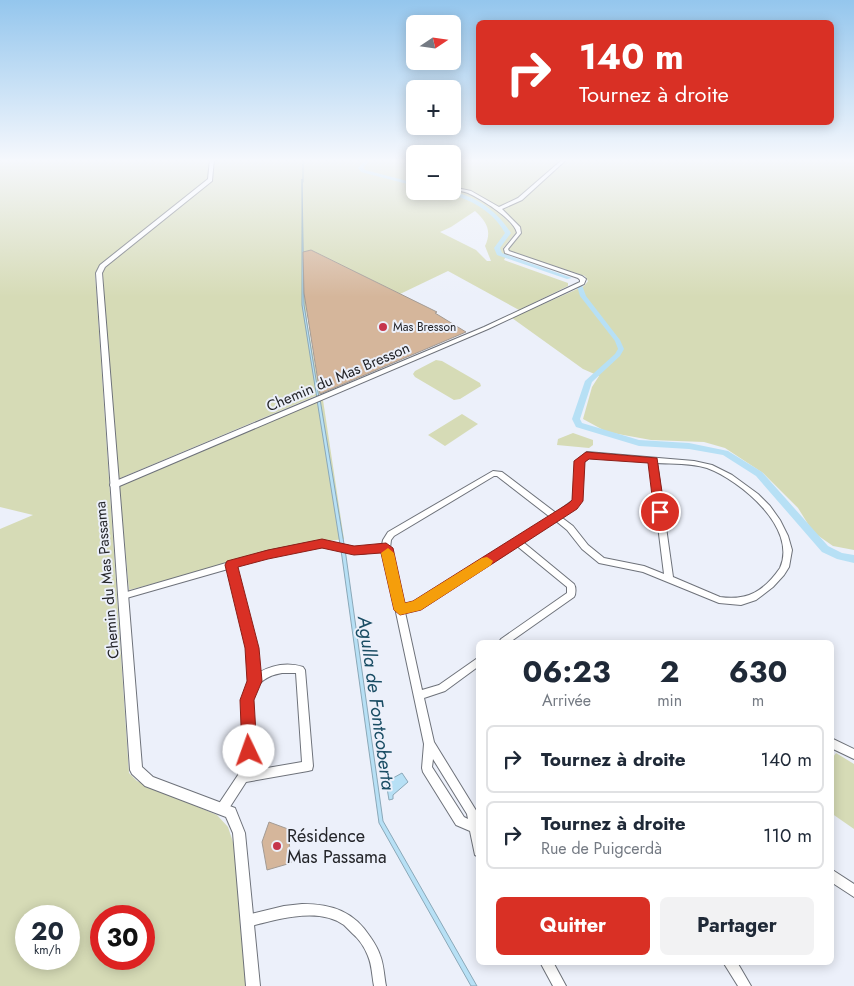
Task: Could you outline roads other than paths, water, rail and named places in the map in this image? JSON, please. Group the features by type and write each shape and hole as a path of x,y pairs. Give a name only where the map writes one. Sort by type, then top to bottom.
{"street":[{"name":"Chemin du Mas Passama","path":"179,205 102,266 99,273 114,484 136,770 149,782 222,808"},
{"path":"492,205 499,209 518,228 518,233 506,249 507,252 580,277 584,281 571,288"},
{"path":"499,209 507,205"},
{"path":"570,274 574,279 571,288"},
{"name":"Chemin du Mas Bresson","path":"114,484 486,328 571,288"},
{"path":"400,610 417,606 518,542 556,517 577,501 580,461 583,457 590,454 689,462 704,465 735,480 755,495 784,534 787,548 786,565 780,575 759,595 747,601 731,602 719,600 644,569 602,561 585,547 570,528 556,517 499,474 494,472 391,534 386,540 386,548 430,744 427,768 460,821 476,826"},
{"path":"653,460 669,580"},
{"path":"507,640 571,595 572,590 571,586 518,542"},
{"path":"123,596 307,546 336,545 360,551 386,548"},
{"path":"232,565 252,648 254,681 247,700 249,751 243,777 222,808 231,812 239,833 253,986"},
{"path":"420,695 442,688 476,663"},
{"path":"243,777 308,766 300,670 292,668 277,670 262,674 254,681"},
{"path":"430,744 472,812 476,823"},
{"path":"834,744 854,754"},
{"path":"834,877 854,891"},
{"path":"247,921 283,912 316,908 342,917 359,931 374,954 380,986"},
{"path":"548,965 560,986"},
{"path":"730,965 745,986"}],"water":[{"path":"302,205 304,305 319,398 317,399 302,305"},
{"path":"320,399 346,556 383,821 477,986 471,986 379,823 342,557 317,400"},
{"path":"402,773 408,782 393,795 393,799 389,800 386,782"}],"waterway":[{"path":"480,205 496,217 508,233 497,248 499,254 569,278"},
{"path":"580,286 583,296 618,341 621,349 618,355 589,381 576,419 579,425 639,443 689,446 725,453 759,474 825,549 840,556 854,559"}],"place":[{"name":"Mas Bresson","path":"383,327"},
{"name":"Résidence Mas Passama","path":"277,846"}],"water label":[{"name":"Agulla de Fontcoberta","path":"377,703"}]}
